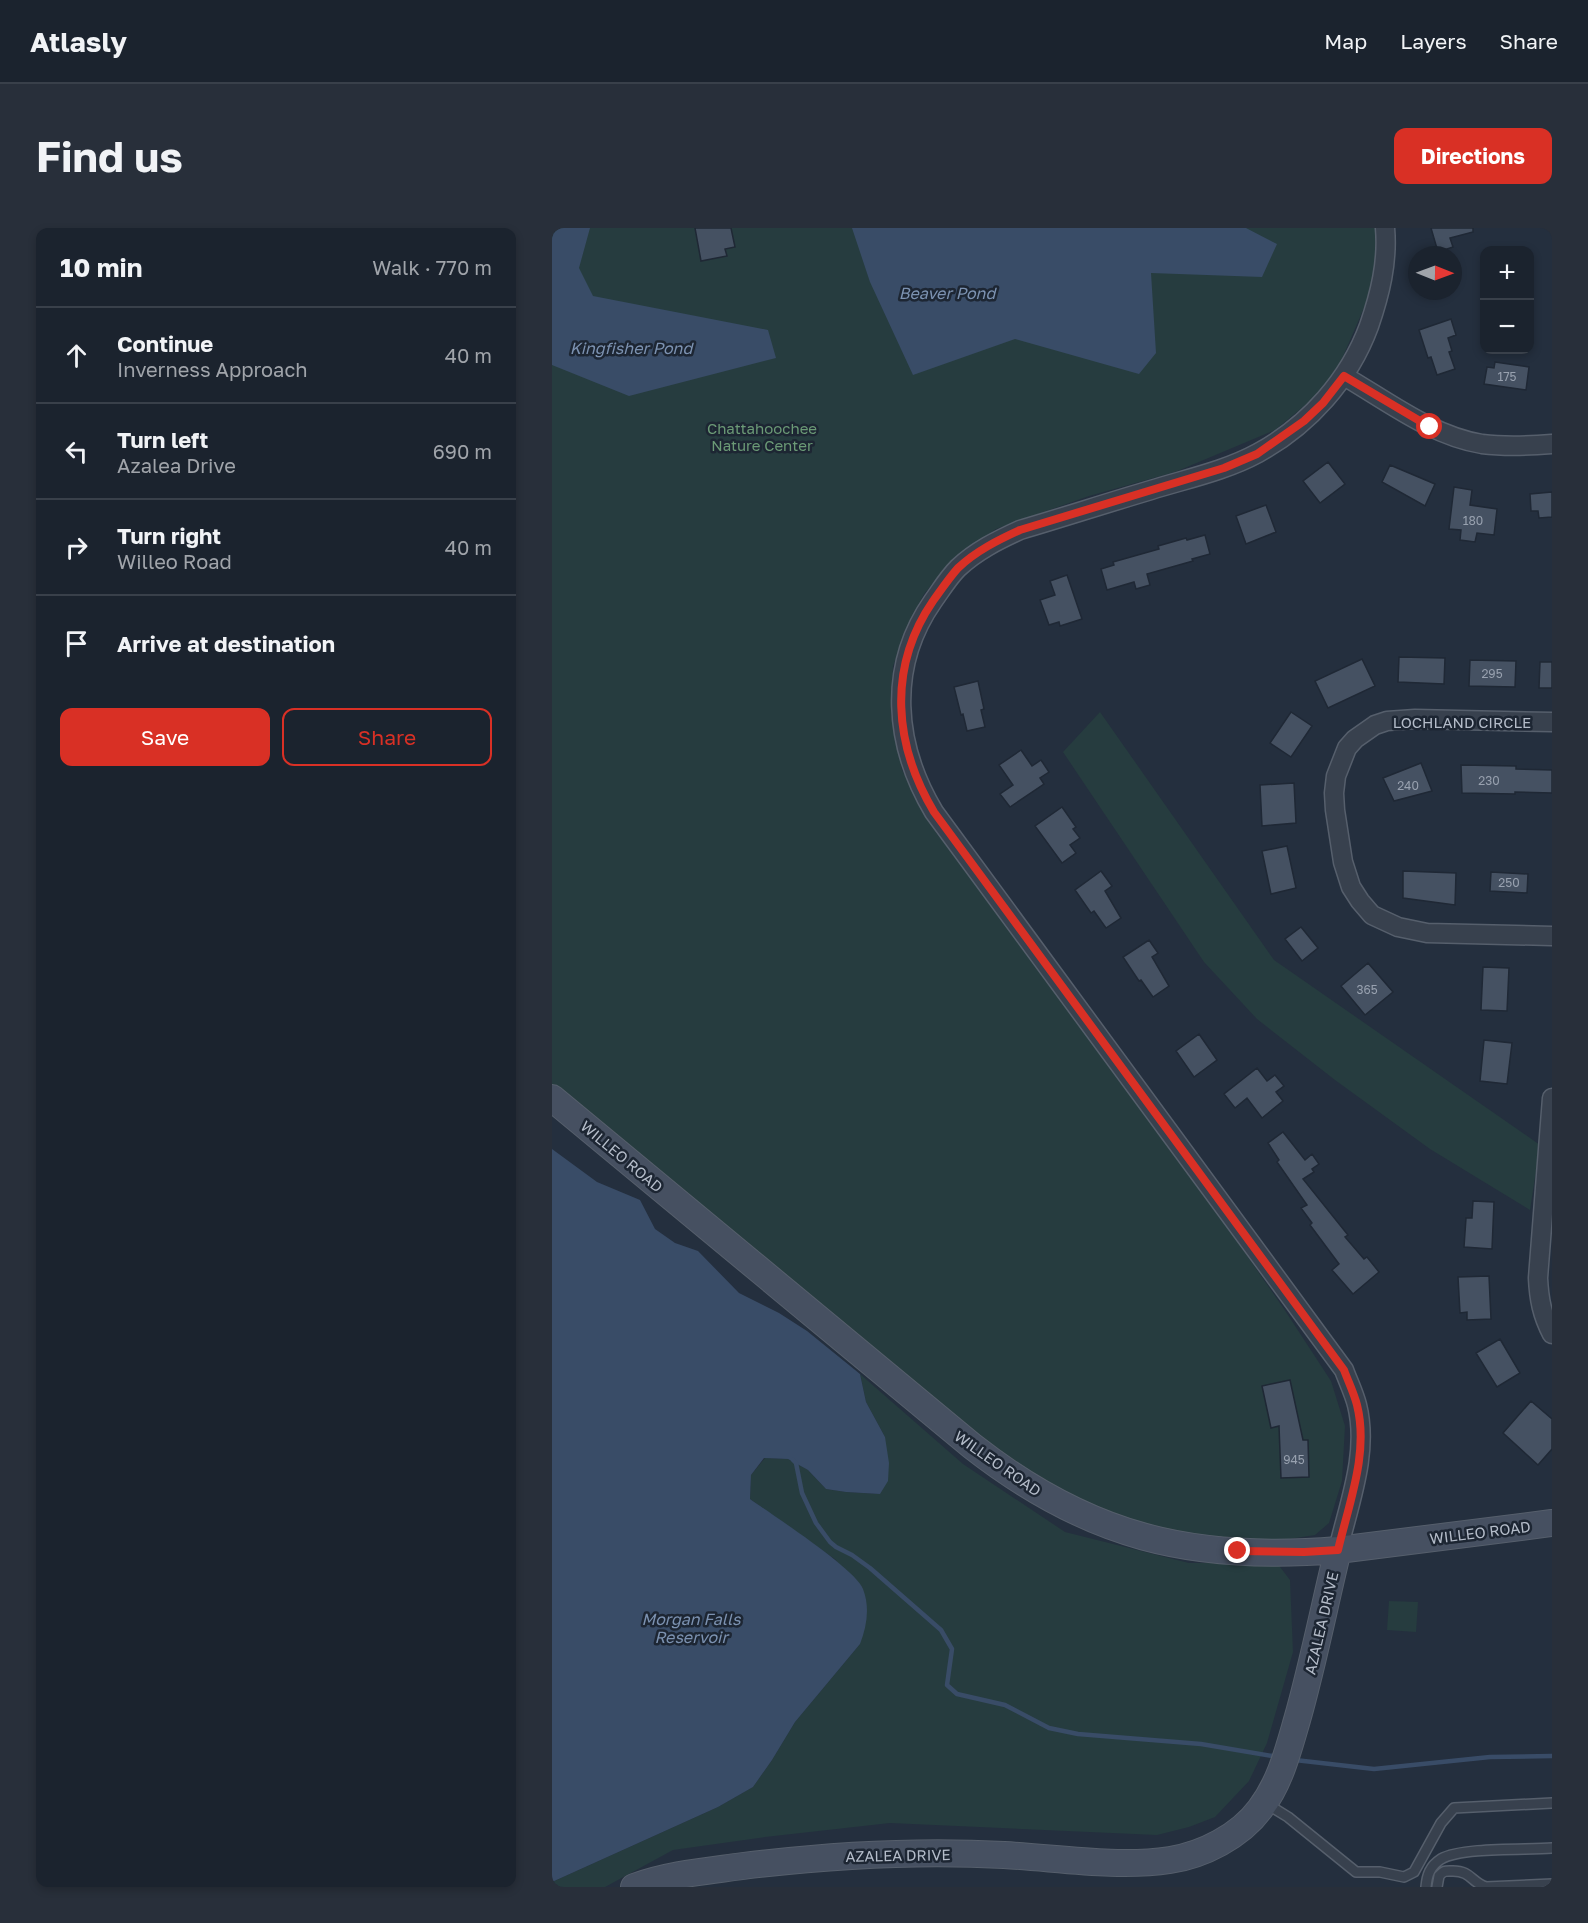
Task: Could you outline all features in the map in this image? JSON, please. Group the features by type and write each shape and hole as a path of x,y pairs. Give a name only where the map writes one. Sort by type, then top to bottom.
{"street":[{"name":"AZALEA DRIVE","path":"634,1887 660,1879 706,1871 873,1853 997,1854 1127,1862 1171,1860 1218,1844 1243,1826 1265,1802 1285,1759 1308,1680 1359,1465 1361,1438 1357,1404 1344,1370 934,812 912,769 905,747 901,702 906,662 919,624 943,586 957,569 974,556 1020,530 1224,468 1257,454 1304,421 1323,403 1344,376 1360,347 1376,306 1386,254 1384,228"},
{"path":"1344,376 1430,427 1455,437 1481,444 1520,447 1552,444"},
{"name":"LOCHLAND CIRCLE","path":"1552,722 1415,718 1387,721 1370,728 1347,748 1336,776 1334,793 1343,862 1351,887 1360,902 1372,915 1398,927 1427,933 1552,936"},
{"name":"WILLEO ROAD","path":"552,1098 972,1446 1029,1487 1090,1519 1126,1533 1162,1542 1220,1550 1304,1552 1338,1550 1552,1523"},
{"path":"1552,1098 1538,1278 1539,1299 1552,1334"}],"lane":[{"path":"1265,1802 1288,1817 1356,1872 1380,1872 1404,1877 1414,1872 1441,1823 1454,1808 1552,1803"},
{"path":"1426,1887 1430,1869 1447,1856 1464,1852 1552,1848"},
{"path":"1437,1887 1439,1876 1445,1871 1464,1872 1486,1887 1552,1884"}],"green space":[{"name":"Chattahoochee Nature Center","path":"552,228 1381,228 1370,294 1341,361 1320,393 1275,430 1175,472 1089,496 996,529 953,559 924,594 910,621 893,666 891,714 902,770 937,834 1019,927 1284,1309 1331,1381 1345,1426 1342,1481 1329,1523 1315,1535 1258,1544 1171,1535 1065,1497 943,1408 787,1276 552,1092"},
{"path":"1100,712 1274,960 1540,1145 1530,1210 1430,1149 1335,1080 1257,1019 1204,962 1063,752"},
{"path":"860,1374 963,1464 1065,1532 1189,1563 1277,1563 1290,1580 1293,1652 1267,1743 1249,1781 1215,1817 1189,1827 1157,1835 890,1823 673,1850 605,1887 552,1887 552,1882 718,1807 753,1787 795,1722 860,1644 836,1560 750,1499 751,1475 765,1458 788,1459 808,1470 826,1489 880,1494 885,1437 866,1402"},
{"path":"1389,1601 1418,1602 1416,1632 1387,1630"}],"water":[{"name":"Kingfisher Pond","path":"552,228 590,228 579,268 593,296 768,330 776,358 629,396 552,365"},
{"name":"Beaver Pond","path":"852,228 1246,228 1277,244 1262,277 1151,273 1156,353 1139,374 1015,339 913,375 870,282"},
{"name":"Morgan Falls Reservoir","path":"552,1149 597,1182 640,1200 655,1229 675,1243 698,1251 739,1293 779,1313 807,1331 860,1374 866,1402 885,1437 889,1463 888,1481 880,1494 826,1489 808,1470 788,1459 764,1458 751,1475 750,1499 830,1556 857,1580 863,1589 867,1610 860,1644 795,1722 753,1787 718,1807 552,1882"}],"building":[{"path":"695,228 731,228 735,247 725,249 727,256 701,261"},
{"path":"1431,228 1473,228 1473,232 1450,238 1453,246 1436,246"},
{"path":"1451,319 1456,335 1448,338 1452,351 1449,352 1455,369 1437,375 1431,357 1428,358 1419,330"},
{"path":"1495,362 1529,367 1526,390 1484,384 1487,367 1494,368"},
{"path":"1328,462 1345,484 1320,503 1303,481"},
{"path":"1390,465 1435,484 1425,506 1382,482"},
{"path":"1454,487 1472,490 1470,505 1497,509 1494,535 1477,533 1475,542 1460,540 1461,530 1449,529"},
{"path":"1552,492 1552,517 1539,518 1538,511 1531,511 1530,494"},
{"path":"1266,505 1276,532 1246,544 1236,516"},
{"path":"1205,535 1210,554 1147,574 1150,585 1136,589 1134,582 1107,590 1101,569 1114,565 1113,562 1159,549 1158,546"},
{"path":"1067,575 1082,619 1060,626 1059,622 1049,625 1040,600 1055,595 1050,581"},
{"path":"1399,657 1445,658 1444,684 1398,682"},
{"path":"1362,659 1375,686 1328,708 1315,681"},
{"path":"1470,660 1516,661 1515,687 1469,686"},
{"path":"1540,662 1552,662 1552,688 1539,688"},
{"path":"978,681 985,727 967,731 954,687"},
{"path":"1291,712 1312,726 1291,757 1270,743"},
{"path":"1021,750 1032,766 1041,760 1049,772 1040,778 1044,784 1010,807 1000,794 1013,785 999,765"},
{"path":"1421,763 1432,791 1394,801 1383,778"},
{"path":"1461,765 1516,766 1516,769 1552,770 1552,793 1462,793"},
{"path":"1294,783 1296,823 1262,826 1260,785"},
{"path":"1062,807 1076,827 1073,829 1080,838 1070,845 1076,853 1062,863 1035,826"},
{"path":"1287,846 1296,888 1271,894 1262,851"},
{"path":"1101,871 1112,886 1105,891 1121,918 1106,928 1094,911 1091,913 1075,890"},
{"path":"1403,871 1456,873 1455,905 1403,898"},
{"path":"1491,872 1528,874 1527,893 1490,891"},
{"path":"1301,927 1318,948 1302,961 1285,939"},
{"path":"1149,940 1158,953 1152,957 1169,986 1153,997 1123,957"},
{"path":"1368,963 1393,992 1365,1015 1341,986"},
{"path":"1483,967 1509,968 1507,1011 1481,1010"},
{"path":"1199,1034 1217,1060 1194,1077 1176,1051"},
{"path":"1484,1040 1512,1043 1507,1084 1480,1081"},
{"path":"1257,1068 1267,1081 1275,1075 1284,1086 1276,1092 1283,1101 1262,1118 1247,1098 1235,1108 1224,1094"},
{"path":"1283,1132 1305,1160 1312,1154 1319,1164 1312,1169 1314,1172 1303,1179 1348,1235 1345,1237 1364,1259 1367,1257 1379,1272 1353,1294 1332,1270 1339,1264 1310,1225 1312,1223 1301,1208 1307,1205 1277,1162 1279,1160 1268,1143"},
{"path":"1473,1201 1494,1202 1492,1249 1464,1247 1466,1218 1472,1218"},
{"path":"1489,1276 1491,1319 1467,1320 1467,1312 1460,1313 1458,1277"},
{"path":"1500,1339 1520,1373 1497,1387 1476,1353"},
{"path":"1290,1380 1303,1440 1308,1440 1309,1477 1281,1478 1279,1426 1271,1428 1262,1386"},
{"path":"1531,1401 1552,1419 1552,1449 1538,1465 1503,1433"}],"waterway":[{"path":"793,1460 796,1463 802,1493 816,1523 830,1542 870,1568 941,1630 952,1649 947,1685 957,1694 1005,1705 1049,1728 1078,1734 1201,1744 1278,1757"},
{"path":"1295,1760 1374,1769 1490,1757 1552,1756"}],"route":[{"path":"1238,1551 1338,1550 1359,1465 1361,1438 1357,1404 1344,1370 934,812 922,793 905,747 901,722 902,683 906,662 919,624 943,586 957,569 1005,537 1020,530 1224,468 1257,454 1304,421 1323,403 1344,376 1430,427"}]}
